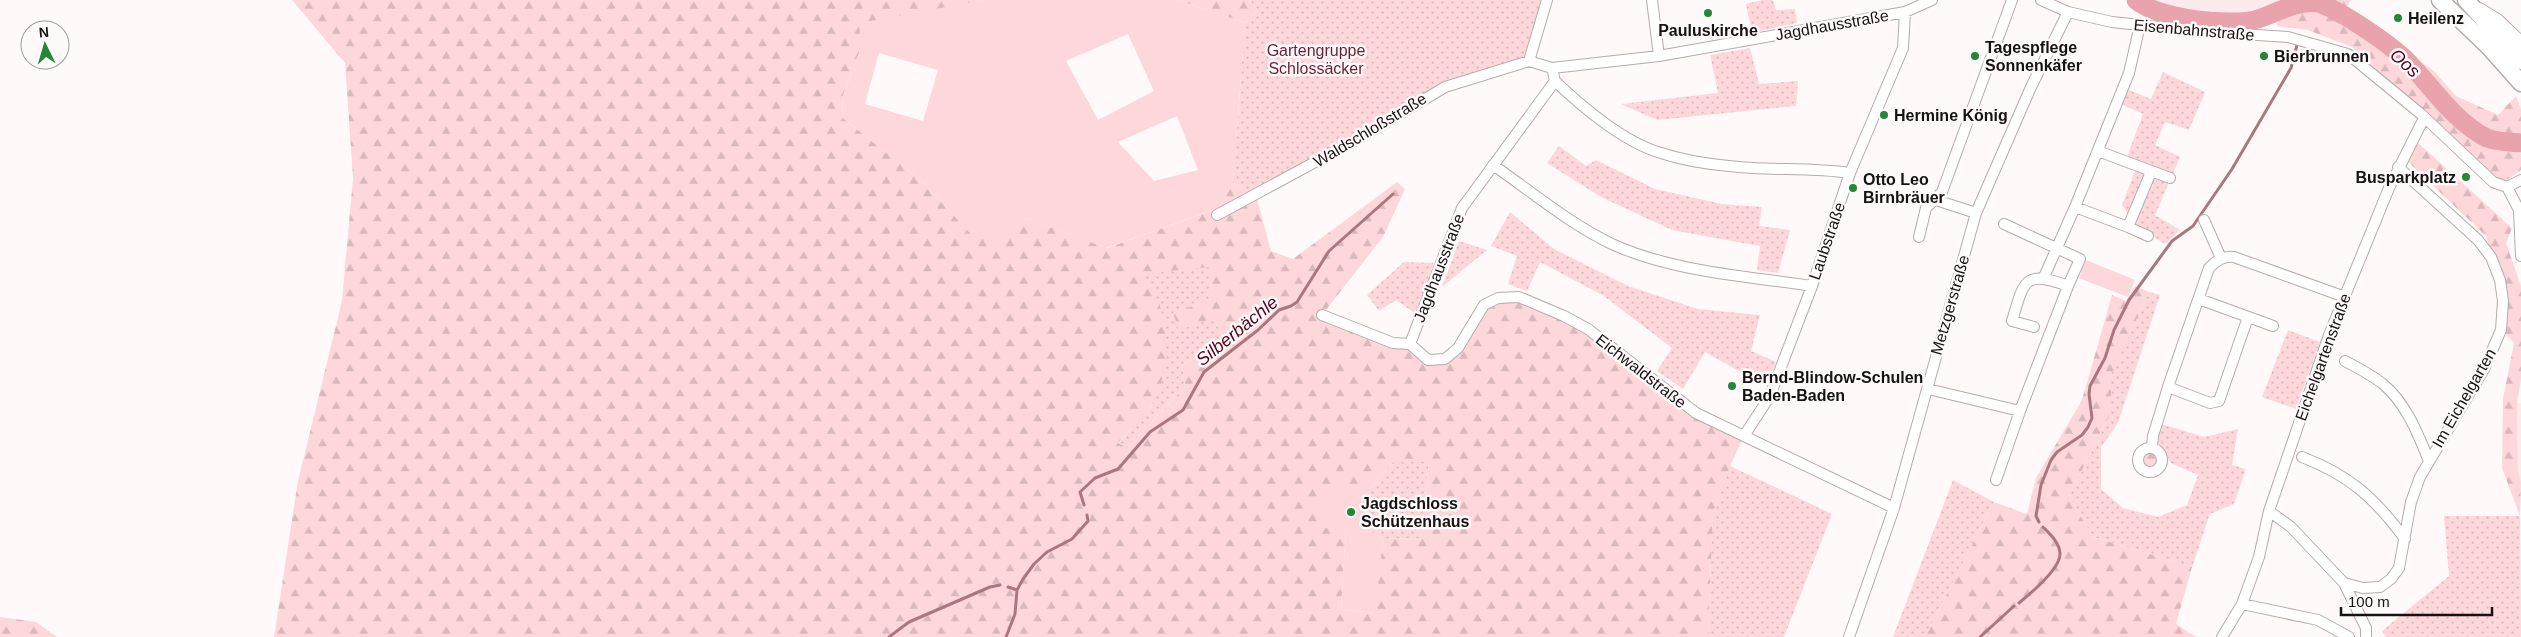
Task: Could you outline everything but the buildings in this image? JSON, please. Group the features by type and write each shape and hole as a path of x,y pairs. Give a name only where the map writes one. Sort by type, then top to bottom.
{"main road":[{"path":"2440,0 2489,47 2521,83"},
{"path":"2468,2 2496,21 2521,44"},
{"path":"2468,2 2521,60"}],"street":[{"path":"1529,61 1547,0"},
{"path":"1652,0 1659,56"},
{"name":"Jagdhausstraße","path":"1529,61 1552,68 1659,56 1906,12 1932,0"},
{"path":"1918,237 1926,208 1942,192 2012,0"},
{"name":"Eisenbahnstraße","path":"2042,0 2068,12 2104,20 2243,35 2288,37 2348,54 2424,118 2493,182 2508,187"},
{"name":"Laubstraße","path":"1744,436 1770,396 1812,286 1850,173 1903,48 1906,12"},
{"name":"Metzgerstraße","path":"1848,637 1894,508 1976,213 2031,87 2068,12"},
{"path":"2044,277 2058,248 2129,73 2140,25"},
{"name":"Waldschloßstraße","path":"1217,215 1349,144 1444,87 1529,61"},
{"path":"1552,68 1555,81 1573,98 1618,132 1660,153 1729,166 1820,169 1850,173"},
{"name":"Jagdhausstraße","path":"1322,316 1393,342 1410,344 1462,208 1555,81"},
{"name":"Eichelgartenstraße","path":"2242,604 2259,557 2269,511 2319,362 2398,167 2424,118"},
{"path":"2098,150 2170,178"},
{"path":"1494,164 1585,228 1614,244 1671,263 1812,286"},
{"name":"Im Eichelgarten","path":"2344,583 2363,588 2380,587 2391,579 2399,568 2411,502 2429,461 2484,369 2501,330 2503,301 2500,280 2491,257 2478,240 2398,167"},
{"path":"2128,227 2151,172"},
{"path":"2521,180 2508,187 2519,210 2521,256"},
{"path":"1936,200 1976,213"},
{"path":"2075,207 2148,236"},
{"path":"2204,220 2221,258"},
{"path":"1996,480 2020,411 2080,259 2004,224"},
{"path":"2152,447 2152,436 2209,268 2221,258 2234,257 2345,297"},
{"path":"2034,328 2012,321 2023,287 2034,279 2044,277 2068,286"},
{"name":"Eichwaldstraße","path":"1410,344 1428,360 1445,359 1458,348 1484,305 1498,298 1519,297 1564,316 1588,329 1696,413 1894,508"},
{"path":"2199,300 2273,326"},
{"path":"2168,388 2210,403 2219,401 2248,318"},
{"name":"Im Eichelgarten","path":"2346,361 2382,384 2398,401 2409,418 2429,461"},
{"path":"1928,389 1971,397 2020,411"},
{"path":"2302,457 2330,467 2345,477 2377,504 2405,539"},
{"path":"2269,511 2291,527 2344,583 2366,632"},
{"path":"2222,637 2242,604 2318,620 2349,637"}],"shaded area":[{"path":"2145,0 2279,0 2279,3 2232,16 2199,16 2152,6"},
{"path":"2517,403 2521,403 2521,483 2518,471"}],"green space":[{"path":"292,0 984,0 938,10 861,48 842,98 843,118 923,182 972,235 1026,218 1107,248 1219,208 1233,183 1256,195 1271,251 1293,259 1397,182 1405,189 1383,237 1322,315 1410,344 1428,360 1445,359 1484,305 1519,297 1564,316 1696,413 1744,436 1730,466 1713,513 1708,637 274,637 298,481 342,301 353,178 345,63","holes":["1210,267 1212,299 1173,313 1179,330 1213,318 1225,340 1182,365 1185,387 1127,448 1118,443 1151,406 1158,393 1165,364 1165,333 1159,304 1153,289 1138,274","1393,462 1429,462 1421,538 1383,539 1374,613 1341,609 1346,529 1323,489 1370,489"]},
{"path":"984,0 1178,0 1245,23 1233,183 1219,208 1106,248 1026,218 1007,242 972,235 923,182 843,118 842,98 861,48 859,23","holes":["1128,34 1154,91 1098,120 1066,61","879,53 938,70 923,121 865,104","1177,116 1198,170 1154,181 1118,142"]},
{"path":"1178,0 1249,0 1258,10 1245,23"},
{"name":"Gartengruppe Schlossäcker","path":"1249,0 1543,0 1525,58 1474,72 1435,86 1256,195 1233,183 1245,23 1258,10"},
{"path":"1762,0 1773,0 1776,10 1795,9 1797,23 1752,33 1746,4"},
{"path":"2283,0 2351,0 2345,10 2434,71 2456,96 2498,115 2516,96 2521,109 2521,134 2502,133 2501,144 2521,154 2521,170 2507,180 2493,178 2352,47 2308,30 2277,26"},
{"path":"1750,48 1759,84 1798,81 1796,106 1657,120 1621,104 1718,93 1710,55"},
{"path":"2163,72 2205,92 2189,130 2165,122 2155,145 2180,157 2155,215 2180,230 2165,244 2136,226 2122,205 2139,161 2127,157 2143,114 2121,104 2129,90 2151,99"},
{"path":"2415,140 2512,228 2506,243 2521,286 2521,379 2517,403 2518,471 2521,483 2520,516 2502,468 2503,399 2514,343 2503,331 2502,284 2486,236 2404,158"},
{"path":"1559,146 1586,166 1596,160 1655,189 1722,204 1762,207 1759,226 1790,230 1778,273 1757,270 1760,246 1672,230 1601,197 1547,163"},
{"path":"1510,212 1554,249 1628,286 1698,309 1760,315 1751,351 1776,362 1766,386 1705,352 1683,389 1657,371 1672,348 1604,296 1540,262 1527,291 1508,284 1517,256 1491,246"},
{"path":"1459,241 1487,250 1442,287"},
{"path":"2086,260 2135,280 2128,297 2079,278"},
{"path":"1404,262 1434,263 1416,314 1396,300 1379,311 1367,295"},
{"path":"1211,266 1212,299 1173,313 1213,318 1225,340 1182,365 1185,387 1127,448 1118,444 1152,405 1138,274"},
{"path":"2135,286 2149,292 2111,375 2111,412 2069,496 2093,537 2192,567 2176,624 2196,637 1925,637 1994,502 2027,514 2036,478 2082,400 2112,295 2126,301"},
{"path":"2149,292 2160,295 2118,423 2101,447 2101,489 2123,508 2158,517 2187,505 2198,475 2171,463 2156,440 2161,424 2204,437 2238,429 2232,465 2246,469 2234,504 2210,514 2192,567 2093,537 2069,496 2111,412 2110,375"},
{"path":"2288,330 2320,342 2296,409 2262,397"},
{"path":"2150,448 2159,451 2162,460 2159,469 2150,472 2141,469 2138,460 2141,451"},
{"path":"1393,462 1429,462 1421,538 1383,539 1370,531 1370,489"},
{"path":"1730,466 1832,514 1784,637 1708,637 1713,513"},
{"path":"1953,480 1994,502 1925,637 1893,637"},
{"path":"1323,489 1370,489 1370,531 1383,539 1375,613 1341,609 1346,529 1321,528"},
{"path":"2444,516 2520,516 2521,637 2386,637 2382,631 2449,576"},
{"path":"0,617 36,622 57,637 0,637"}],"waterway":[{"name":"Oos","path":"2136,0 2146,7 2160,12 2213,22 2258,19 2303,3 2319,3 2351,20 2397,52 2415,69 2443,102 2475,131 2487,138 2521,143"},
{"path":"2039,522 2036,516 2041,485 2051,460 2057,452 2082,435 2088,427 2092,418 2090,386 2105,358 2114,330 2129,300 2172,241 2193,226 2232,169 2291,68 2297,45"},
{"name":"Silberbächle","path":"1084,505 1080,492 1095,478 1118,469 1150,432 1183,410 1204,372 1258,330 1279,310 1297,302 1329,251 1393,194"},
{"name":"Silberbächle","path":"1006,637 1015,614 1017,590 1023,579 1034,564 1047,552 1072,539 1088,521 1087,515"},
{"path":"2019,603 2044,581 2059,560 2060,550 2054,539 2043,527"},
{"name":"Silberbächle","path":"889,637 909,622 990,587 1000,585"},
{"name":"Silberbächle","path":"1008,587 1017,590"},
{"path":"1980,637 2014,606"}],"place":[{"name":"Pauluskirche","path":"1708,13"},
{"name":"Heilenz","path":"2398,18"},
{"name":"Tagespflege Sonnenkäfer","path":"1975,56"},
{"name":"Bierbrunnen","path":"2264,56"},
{"name":"Hermine König","path":"1884,115"},
{"name":"Busparkplatz","path":"2466,177"},
{"name":"Otto Leo Birnbräuer","path":"1853,188"},
{"name":"Bernd-Blindow-Schulen Baden-Baden","path":"1732,386"},
{"name":"Jagdschloss Schützenhaus","path":"1351,512"}]}
